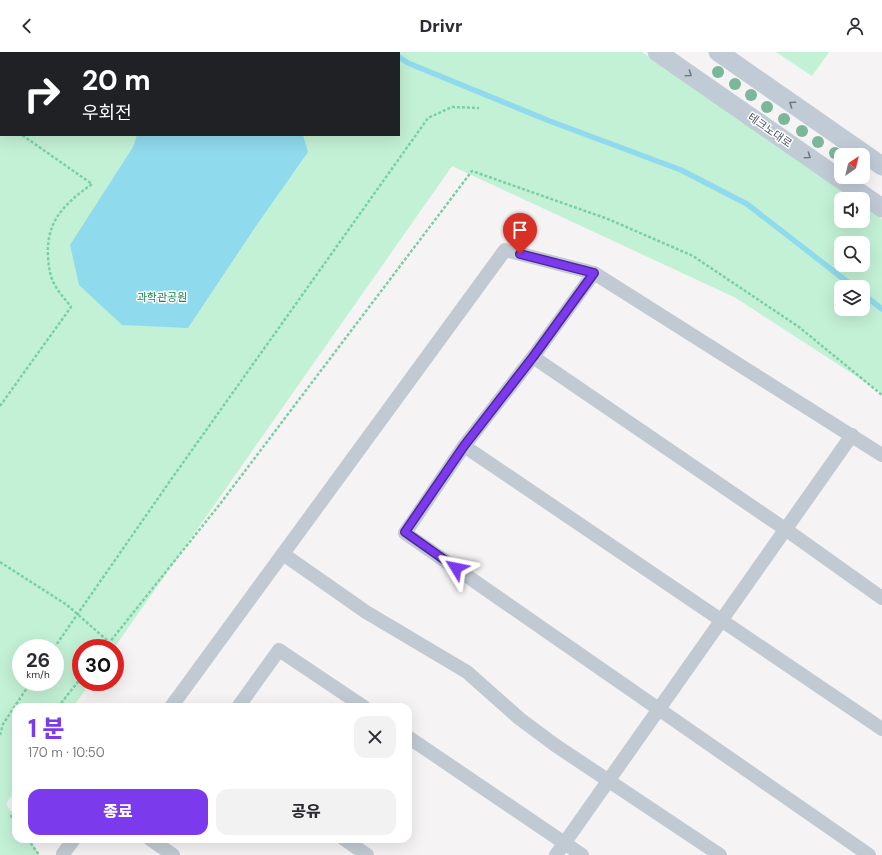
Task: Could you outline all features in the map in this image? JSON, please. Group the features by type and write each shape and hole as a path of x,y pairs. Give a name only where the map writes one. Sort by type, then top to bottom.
{"main road":[{"name":"테크노대로","path":"657,52 882,208"},
{"path":"718,52 882,166"}],"street":[{"path":"174,703 505,250 594,273 882,455"},
{"path":"594,273 533,357 464,446 405,532 658,710 869,855"},
{"path":"533,357 785,529 882,598"},
{"path":"556,855 852,435"},
{"path":"464,446 722,619 882,729"},
{"path":"283,554 366,612 467,672 520,720 720,855"},
{"path":"241,703 279,650 358,703"},
{"path":"412,740 582,855"},
{"path":"64,855 63,854 71,843"},
{"path":"156,843 173,855"},
{"path":"350,843 367,855"}],"path":[{"path":"60,639 428,118 452,107 479,108"},
{"path":"0,406 71,307 56,287 49,272 48,246 51,228 59,213 70,200 92,184 23,136"},
{"path":"111,639 220,504 472,171 608,219 693,256 799,327 882,394"},
{"path":"0,562 67,605 106,639"},
{"path":"61,703 72,689"},
{"path":"17,703 25,691"},
{"path":"0,735 3,724 12,710"},
{"path":"31,843 39,855"}],"green space":[{"name":"과학관공원","path":"400,52 642,52 811,166 846,192 834,192 834,228 870,228 870,210 882,219 882,393 736,298 452,166 120,639 72,639 72,691 85,691 76,703 12,703 12,795 6,804 12,813 12,843 32,843 40,855 0,855 0,136 400,136"},
{"path":"776,52 829,52 812,76"}],"water":[{"path":"137,136 303,136 308,152 256,226 188,328 122,325 79,285 70,245 133,147"}],"waterway":[{"path":"400,58 408,63 547,120 681,170 747,204 845,280"},
{"path":"870,300 882,309"}],"route":[{"path":"456,568 405,532 464,446 533,357 594,273 520,254"}]}
